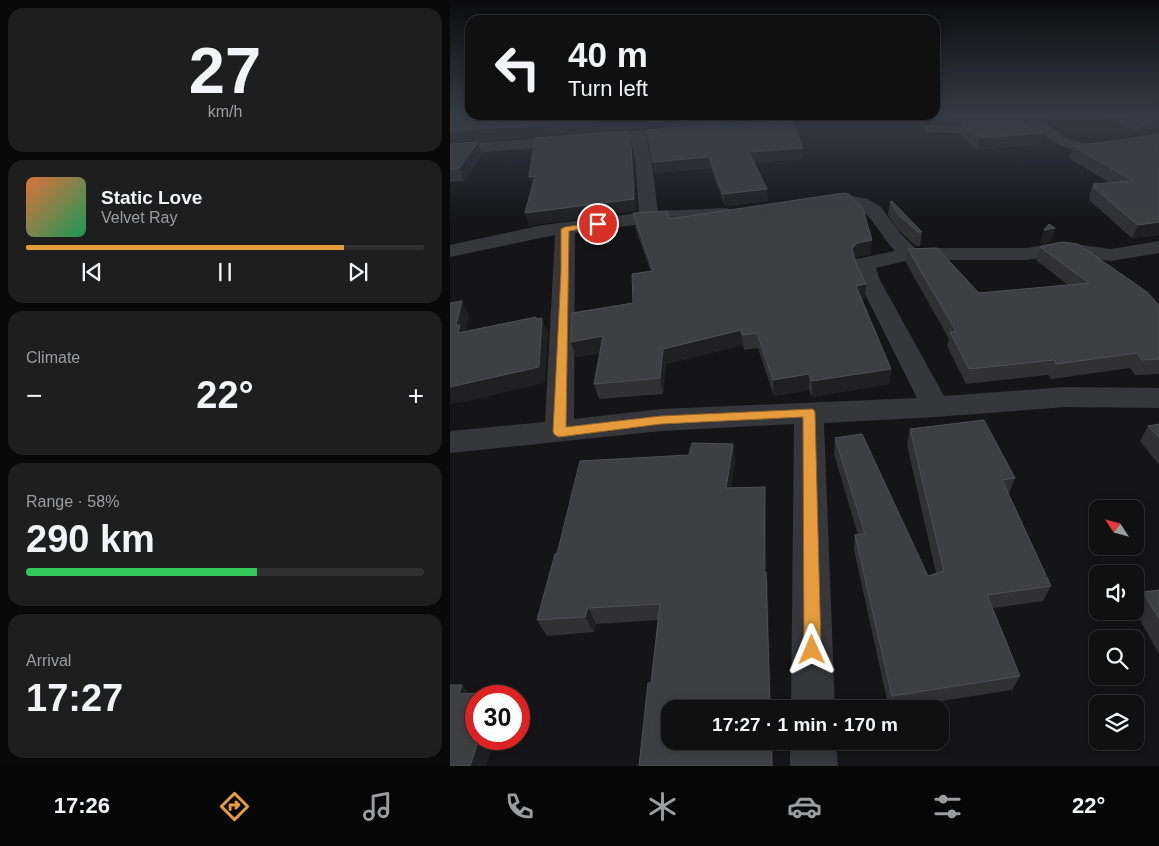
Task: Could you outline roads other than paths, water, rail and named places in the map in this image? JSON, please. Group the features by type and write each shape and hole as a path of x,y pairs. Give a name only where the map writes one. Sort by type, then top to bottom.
{"street":[{"path":"641,150 649,217"},
{"path":"798,204 836,199 855,200 867,204 889,234 909,254"},
{"path":"450,251 543,231 649,217 741,212"},
{"path":"559,432 565,281 565,229"},
{"path":"936,407 868,280 864,264 909,254 1027,254 1059,248 1111,255 1159,247"},
{"path":"450,442 661,420 936,407 1066,397 1159,398"},
{"path":"809,412 813,700"},
{"path":"813,750 814,766"}]}
